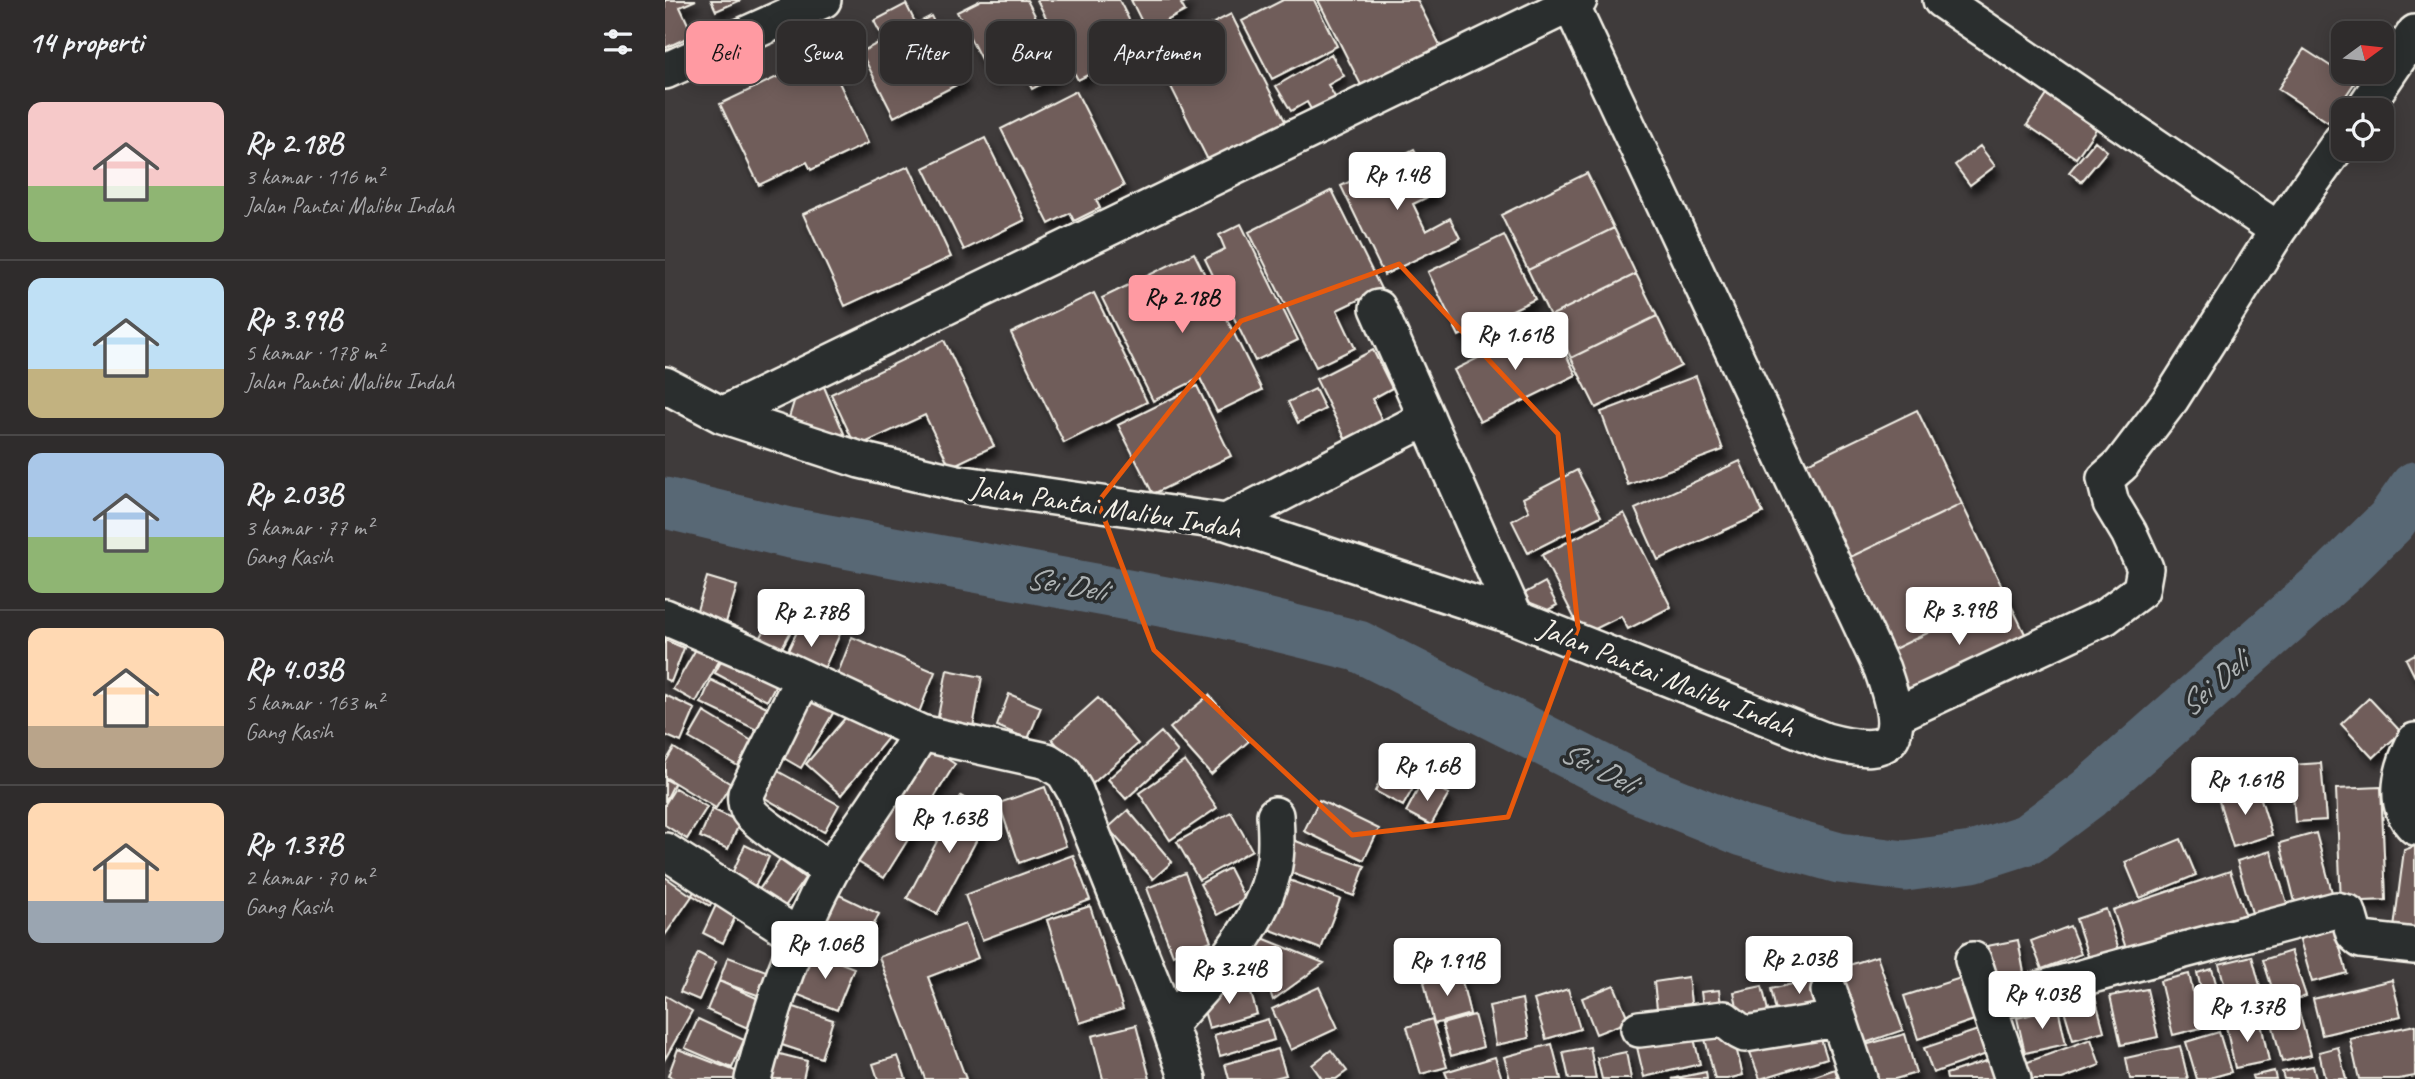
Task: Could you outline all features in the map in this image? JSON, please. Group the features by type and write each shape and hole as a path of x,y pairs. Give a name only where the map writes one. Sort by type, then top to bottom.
{"street":[{"path":"665,71 823,0"},
{"path":"1941,0 2278,230"},
{"path":"722,415 1571,1 1882,669 1896,715 2105,617 2141,590 2145,568 2111,503 2105,479 2121,465 2171,399 2278,230 2331,155"},
{"path":"2371,98 2415,33"},
{"path":"1378,308 1515,617"},
{"name":"Jalan Pantai Malibu Indah","path":"665,385 722,415 860,460 957,483 1226,522 1515,617 1826,741 1853,748 1878,747 1889,742 1896,726 1896,715"},
{"path":"1226,522 1427,418"},
{"path":"665,617 921,733 1047,761 1064,772 1075,790 1188,1079"},
{"path":"803,678 745,800 752,814 764,825 831,870"},
{"path":"753,1079 767,1026 798,936 831,870 894,778 921,733"},
{"path":"2415,741 2402,775 2400,791 2405,816 2415,827"},
{"path":"1169,1025 1238,945 1258,912 1275,862 1275,816"},
{"path":"665,851 798,936"},
{"path":"1988,1005 2075,979 2336,910 2348,914 2354,934 2361,940 2415,946"},
{"path":"1973,960 2013,1079"},
{"path":"1639,1028 1724,1019 1745,1034 1833,1005 1859,1079"}],"highlighted area":[{"path":"1399,264 1558,434 1578,628 1508,817 1352,835 1154,650 1098,502 1241,321"}],"building":[{"path":"665,0 696,0 680,7 686,21 686,38 665,48"},
{"path":"711,0 741,0 716,11"},
{"path":"981,0 1027,0 1038,21 986,21 986,69 972,42 972,21 962,21 957,12"},
{"path":"1037,0 1119,0 1130,21 1089,21 1089,74 1078,80 1075,74 1075,21 1048,21"},
{"path":"1131,0 1190,0 1181,4 1185,11 1166,21 1142,21"},
{"path":"1283,0 1314,0 1337,46 1272,79 1242,21"},
{"path":"1318,0 1417,0 1444,53 1365,93"},
{"path":"906,4 914,21 880,21 880,32 874,21"},
{"path":"1231,14 1287,125 1210,164 1170,84 1225,84 1225,21 1217,21"},
{"path":"880,42 880,84 958,84 894,117 866,62 866,49"},
{"path":"2304,49 2331,66 2331,84 2354,84 2344,98 2331,98 2331,118 2328,122 2278,89"},
{"path":"1331,54 1344,76 1328,85 1339,104 1316,118 1307,102 1291,111 1276,86"},
{"path":"777,77 777,84 840,84 868,143 811,170 807,162 759,185 720,104"},
{"path":"1076,91 1124,186 1096,200 1100,208 1074,221 1070,213 1049,224 1001,129"},
{"path":"2047,95 2096,129 2076,158 2027,125"},
{"path":"985,138 1025,220 964,250 924,168"},
{"path":"2095,141 2107,151 2081,182 2069,172"},
{"path":"1980,146 1995,166 1970,185 1955,165"},
{"path":"1414,149 1436,193 1413,204 1426,231 1450,218 1460,238 1384,275 1341,186"},
{"path":"909,166 951,257 845,306 803,214"},
{"path":"1587,173 1614,228 1528,270 1501,215"},
{"path":"1332,190 1381,289 1337,310 1355,348 1316,367 1249,232"},
{"path":"1241,224 1298,340 1255,361 1205,259 1225,249 1219,235"},
{"path":"1614,228 1636,274 1550,316 1528,270"},
{"path":"1504,235 1535,299 1459,336 1428,272"},
{"path":"1194,253 1262,390 1217,412 1200,378 1153,401 1102,298"},
{"path":"1636,274 1657,316 1571,358 1550,316"},
{"path":"1094,293 1147,402 1064,443 1011,333"},
{"path":"1657,316 1681,366 1596,408 1571,358"},
{"path":"1550,322 1576,375 1480,422 1454,370"},
{"path":"944,340 994,446 950,467 925,415 856,447 831,394"},
{"path":"1373,350 1392,388 1372,399 1383,422 1346,440 1316,379"},
{"path":"1696,376 1723,450 1628,485 1601,412"},
{"path":"822,382 845,436 820,446 788,421 797,392"},
{"path":"1197,386 1231,456 1153,494 1118,425"},
{"path":"1315,389 1325,409 1298,423 1288,402"},
{"path":"1917,410 1962,504 1844,560 1799,467"},
{"path":"1740,461 1763,513 1658,560 1635,509"},
{"path":"1577,470 1601,516 1528,553 1512,521 1529,511 1523,498"},
{"path":"1962,504 2006,595 1888,652 1844,560"},
{"path":"1624,513 1671,607 1628,629 1621,616 1583,635 1542,555"},
{"path":"707,577 737,586 724,629 694,620"},
{"path":"1545,582 1557,605 1537,616 1525,593"},
{"path":"2006,595 2029,642 1911,699 1888,652"},
{"path":"804,617 840,634 819,680 782,663"},
{"path":"770,620 791,631 776,659 755,648"},
{"path":"852,637 935,672 916,720 833,686"},
{"path":"665,640 684,648 671,682 665,679"},
{"path":"700,642 722,656 696,702 673,689"},
{"path":"725,654 777,682 767,701 715,673"},
{"path":"2415,654 2415,677 2406,659"},
{"path":"947,670 982,677 972,733 936,727"},
{"path":"711,680 767,707 757,730 701,703"},
{"path":"803,689 836,708 801,768 768,749"},
{"path":"1009,694 1041,707 1028,739 997,726"},
{"path":"665,695 695,709 681,742 665,735"},
{"path":"1209,695 1249,741 1211,774 1170,728"},
{"path":"1098,698 1138,744 1091,785 1052,739"},
{"path":"2369,698 2401,732 2373,758 2341,724"},
{"path":"852,710 887,739 841,795 806,764"},
{"path":"704,712 752,741 738,766 689,738"},
{"path":"1161,732 1178,752 1126,799 1108,779"},
{"path":"921,742 955,764 884,878 850,857"},
{"path":"674,748 731,784 716,808 665,777 665,763"},
{"path":"1392,758 1421,774 1403,806 1375,791"},
{"path":"1185,761 1217,808 1170,840 1139,793"},
{"path":"2321,763 2326,820 2295,822 2291,765"},
{"path":"774,769 839,805 824,832 760,795"},
{"path":"665,779 674,784 665,802"},
{"path":"1423,780 1449,794 1431,825 1406,812"},
{"path":"2257,786 2272,835 2233,847 2218,798"},
{"path":"1045,787 1066,846 1019,863 999,803"},
{"path":"2381,787 2386,900 2341,902 2336,789"},
{"path":"675,788 707,807 687,839 665,825 665,804"},
{"path":"961,796 991,813 937,914 907,898"},
{"path":"1319,800 1379,829 1364,860 1304,831"},
{"path":"712,809 740,822 728,849 700,837"},
{"path":"1128,810 1172,862 1153,879 1108,828"},
{"path":"1231,812 1252,850 1199,880 1177,842"},
{"path":"2316,833 2334,900 2297,910 2280,843"},
{"path":"2181,839 2196,875 2140,898 2125,862"},
{"path":"1293,840 1365,866 1354,896 1283,870"},
{"path":"745,845 769,857 754,889 730,878"},
{"path":"2415,846 2415,930 2394,928 2404,850"},
{"path":"2271,851 2289,910 2254,920 2237,861"},
{"path":"1073,855 1090,900 982,940 965,895"},
{"path":"780,860 805,878 781,912 756,894"},
{"path":"1229,868 1245,899 1217,915 1200,884"},
{"path":"2230,871 2245,914 2128,954 2113,910"},
{"path":"1185,873 1211,941 1173,955 1147,888"},
{"path":"665,877 692,896 665,935"},
{"path":"1281,877 1340,899 1321,949 1263,927"},
{"path":"698,884 716,895 710,906 692,895"},
{"path":"722,892 742,902 723,943 703,933"},
{"path":"833,892 879,914 860,953 815,930"},
{"path":"1090,906 1123,1009 1080,1023 1047,920"},
{"path":"2106,909 2121,956 2091,965 2076,919"},
{"path":"2333,923 2347,973 2312,982 2298,933"},
{"path":"965,924 978,958 928,977 966,1079 925,1079 879,957"},
{"path":"2070,926 2081,954 2042,969 2031,941"},
{"path":"1250,933 1324,963 1273,1000"},
{"path":"2018,940 2024,973 1983,981 1977,948"},
{"path":"2291,951 2306,996 2278,1006 2263,960"},
{"path":"813,952 854,968 837,1010 796,994"},
{"path":"698,953 716,962 699,1000 680,992"},
{"path":"1877,956 1903,1030 1853,1047 1828,972"},
{"path":"2252,956 2264,1001 2231,1010 2219,964"},
{"path":"728,957 769,972 760,996 719,981"},
{"path":"2212,969 2227,1023 2212,1027 2197,973"},
{"path":"1460,973 1470,1014 1434,1024 1424,982"},
{"path":"2189,974 2201,1028 2173,1035 2160,981"},
{"path":"1967,976 1980,1018 1918,1039 1904,996"},
{"path":"1688,977 1692,1012 1658,1017 1654,982"},
{"path":"1822,977 1828,1003 1777,1015 1771,989"},
{"path":"2392,980 2401,1016 2322,1035 2313,999"},
{"path":"719,981 763,1001 750,1029 707,1010"},
{"path":"1248,983 1257,1014 1209,1028 1200,997"},
{"path":"1614,985 1629,1021 1596,1034 1582,998"},
{"path":"1762,986 1771,1023 1742,1029 1734,992"},
{"path":"2092,986 2104,1031 2073,1040 2060,996"},
{"path":"1319,987 1338,1028 1291,1050 1272,1009"},
{"path":"1568,989 1580,1029 1546,1039 1534,1000"},
{"path":"2147,989 2158,1037 2121,1045 2110,996"},
{"path":"1719,990 1722,1012 1704,1014 1701,992"},
{"path":"665,997 692,1011 665,1059"},
{"path":"1522,999 1529,1038 1496,1045 1489,1006"},
{"path":"785,1004 833,1020 821,1058 773,1042"},
{"path":"2058,1008 2066,1044 2025,1053 2017,1018"},
{"path":"2298,1008 2311,1055 2282,1062 2270,1015"},
{"path":"1474,1015 1483,1047 1451,1056 1442,1024"},
{"path":"698,1019 744,1040 732,1068 685,1048"},
{"path":"1268,1019 1274,1040 1220,1056 1214,1035"},
{"path":"1432,1019 1447,1067 1421,1074 1407,1027"},
{"path":"2260,1019 2269,1061 2235,1068 2226,1026"},
{"path":"1136,1025 1150,1079 1103,1079 1092,1036"},
{"path":"2415,1025 2415,1076 2399,1079 2359,1079 2350,1039"},
{"path":"1987,1027 1995,1051 1933,1073 1924,1048"},
{"path":"1692,1030 1700,1064 1644,1077 1636,1043"},
{"path":"1818,1030 1827,1058 1760,1079 1750,1052"},
{"path":"1732,1032 1743,1075 1715,1079 1705,1039"},
{"path":"2219,1032 2231,1072 2197,1079 2186,1042"},
{"path":"1905,1034 1916,1073 1895,1079 1875,1079 1865,1045"},
{"path":"2091,1039 2100,1065 2062,1079 2030,1079 2025,1063"},
{"path":"1552,1044 1561,1079 1510,1079 1504,1057"},
{"path":"2180,1046 2188,1079 2130,1079 2126,1058"},
{"path":"1590,1047 1596,1079 1569,1079 1563,1052"},
{"path":"2338,1047 2346,1079 2325,1079 2319,1052"},
{"path":"678,1049 738,1072 735,1079 675,1079 668,1076"},
{"path":"1278,1049 1286,1075 1270,1079 1229,1079 1225,1064"},
{"path":"1331,1050 1347,1071 1336,1079 1322,1079 1312,1065"},
{"path":"772,1052 807,1061 803,1079 765,1079"},
{"path":"1626,1052 1631,1079 1602,1079 1597,1058"},
{"path":"898,1056 906,1079 878,1079 873,1064"},
{"path":"1495,1057 1502,1079 1448,1079 1445,1072"},
{"path":"1995,1058 2002,1079 1947,1079 1946,1074"},
{"path":"2313,1066 2316,1079 2284,1079 2282,1072"},
{"path":"1835,1069 1838,1079 1807,1079"},
{"path":"2274,1071 2276,1079 2253,1079 2252,1076"},
{"path":"1706,1072 1707,1079 1672,1079"}],"waterway":[{"name":"Sei Deli","path":"665,503 790,533 1220,612 1358,646 1640,789 1743,831 1839,858 1905,866 1972,857 2028,839 2088,794 2337,574 2391,521 2415,487"}]}
